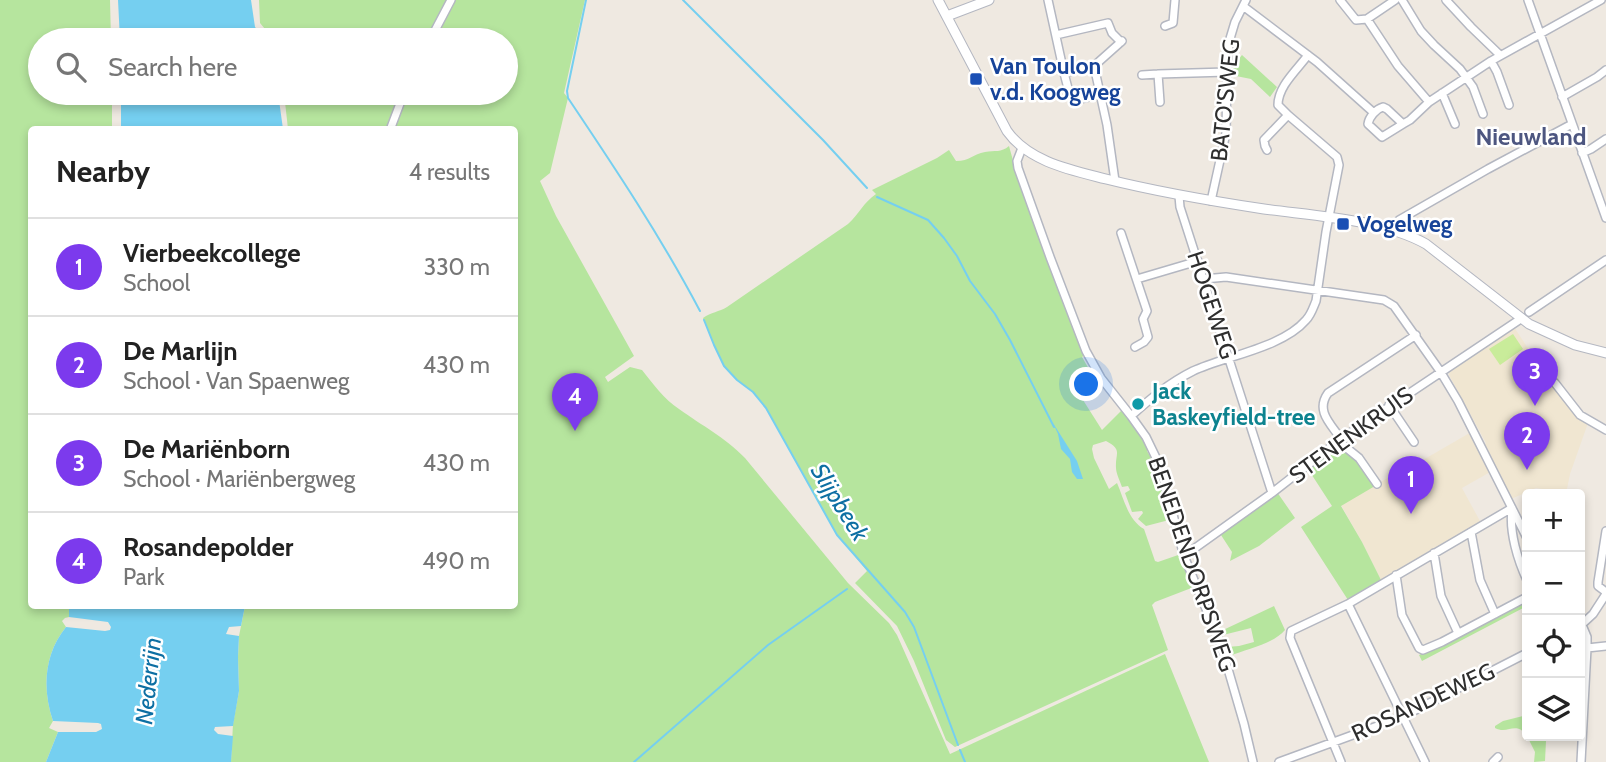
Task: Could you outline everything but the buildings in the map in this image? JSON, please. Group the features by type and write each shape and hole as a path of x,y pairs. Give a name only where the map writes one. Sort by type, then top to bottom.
{"street":[{"path":"436,28 451,0"},
{"path":"938,0 1007,131 1014,142 1031,153 1072,170 1179,196 1329,218 1392,229 1410,235 1525,315 1537,329 1561,340 1606,354"},
{"path":"947,16 989,0"},
{"path":"1048,0 1070,96 1077,100 1101,94"},
{"path":"1165,26 1173,23 1175,0"},
{"path":"1340,0 1356,20 1367,19 1395,0"},
{"path":"1402,0 1422,31 1461,69 1473,87 1483,114"},
{"path":"1446,0 1500,55"},
{"path":"1528,0 1606,218"},
{"path":"1403,124 1383,107 1368,119 1368,124 1382,137 1410,120 1429,102 1490,61 1601,0"},
{"path":"1245,3 1374,113"},
{"name":"BATO'SWEG","path":"1211,201 1226,133 1229,42 1245,3"},
{"path":"1367,19 1402,72 1429,102"},
{"path":"1055,35 1108,23 1112,33 1122,41 1094,66 1064,73"},
{"path":"1131,416 1152,397 1183,376 1275,341 1299,327 1312,311 1339,165 1337,157 1278,105 1282,89 1308,55"},
{"path":"1490,61 1509,104"},
{"path":"1094,66 1115,181"},
{"path":"1562,97 1606,70"},
{"path":"1142,75 1227,72"},
{"path":"1158,75 1160,102"},
{"path":"1442,93 1455,124"},
{"path":"392,126 399,105"},
{"path":"1267,150 1264,140 1288,115"},
{"path":"1392,229 1399,220 1572,124"},
{"path":"1582,153 1606,139"},
{"name":"BENEDENDORPSWEG","path":"1022,148 1017,161 1018,168 1086,351 1101,379 1146,438 1160,466 1184,556 1221,645 1253,762"},
{"name":"HOGEWEG","path":"1179,196 1180,207 1272,493"},
{"path":"1121,233 1147,311 1143,319 1148,337 1135,347"},
{"name":"STENENKRUIS","path":"1184,556 1272,493 1339,440 1606,260"},
{"path":"1137,279 1198,261"},
{"path":"1204,279 1226,277 1318,289 1384,300 1394,306 1440,371 1474,430 1522,528"},
{"path":"1377,484 1359,458 1339,440 1322,409 1324,399 1328,393 1416,335"},
{"path":"1555,383 1580,415 1606,430"},
{"path":"1389,405 1414,442"},
{"path":"1341,762 1290,638 1291,631 1348,604 1512,508"},
{"path":"1512,508 1511,518 1522,568"},
{"path":"1585,622 1606,593 1598,586 1598,582 1606,531"},
{"path":"1471,532 1480,580 1495,614"},
{"path":"1434,553 1441,596 1458,633"},
{"path":"1396,575 1402,615 1419,648 1423,650 1522,600"},
{"path":"1348,604 1424,762"},
{"path":"1581,762 1587,648 1585,633"},
{"path":"1587,648 1606,646"},
{"name":"ROSANDEWEG","path":"1279,762 1402,717 1522,656"}],"shaded area":[{"path":"1514,327 1548,379 1576,414 1588,423 1567,489 1522,489 1522,494 1511,499 1483,446 1486,443 1449,375 1450,370"},
{"path":"1473,431 1492,471 1462,488 1481,523 1381,580 1341,505"}],"green space":[{"path":"0,0 110,0 111,28 28,28 28,105 112,105 112,126 28,126 28,609 69,609 69,617 62,621 66,627 53,649 47,672 47,697 53,721 49,728 58,732 46,762 0,762"},
{"path":"259,0 449,0 433,28 264,28 260,23"},
{"path":"455,0 585,0 564,93 568,98 550,173 540,181 556,216 634,356 605,377 608,382 630,367 642,370 668,401 745,458 848,583 889,623 897,635 950,754 1165,654 1209,762 231,762 233,724 239,691 239,636 244,609 518,609 518,126 393,126 402,105 518,105 518,28 440,28"},
{"path":"1242,55 1277,87 1270,97 1251,79 1231,75 1232,66"},
{"path":"285,105 397,105 389,126 288,126"},
{"path":"1009,146 1054,280 1085,355 1082,357 1097,386 1089,393 1081,395 1083,400 1102,430 1122,410 1148,446 1147,451 1162,486 1169,520 1146,526 1138,519 1142,511 1132,512 1125,493 1130,490 1128,486 1122,487 1116,470 1117,452 1111,444 1106,441 1093,445 1094,458 1109,489 1117,483 1130,515 1144,529 1155,561 1181,554 1194,587 1152,605 1168,650 955,747 946,740 897,626 855,583 867,571 837,535 766,408 753,392 724,366 703,318 727,307 848,224 876,194 872,190 949,150 956,161 961,161"},
{"path":"1513,334 1523,349 1500,365 1489,349"},
{"path":"1338,445 1357,460 1375,486 1341,506 1381,580 1348,600 1301,527 1332,506 1308,469"},
{"path":"1277,492 1295,518 1259,546 1230,561 1232,552 1221,535"},
{"path":"1522,604 1522,609 1422,661 1419,655"},
{"path":"1274,606 1285,630 1267,643 1229,656 1227,647 1254,642 1251,628 1223,635 1221,631"},
{"path":"1522,716 1522,730 1495,728 1503,721"},
{"path":"1530,741 1546,741 1545,761 1534,762 1535,752"}],"water":[{"path":"118,0 251,0 256,28 119,28"},
{"path":"121,105 280,105 283,126 121,126"},
{"path":"1053,423 1077,461 1083,479 1077,479 1072,472 1070,459 1061,449"},
{"name":"Nederrijn","path":"69,609 244,609 241,626 229,627 226,634 239,636 239,691 233,726 215,727 214,730 218,734 233,736 231,762 46,762 58,732 96,732 102,729 98,723 53,721 49,709 46,684 49,660 66,627 105,631 111,627 108,622 69,617"}],"waterway":[{"name":"Slijpbeek","path":"586,0 567,91 568,98 653,230 700,311"},
{"name":"Slijpbeek","path":"683,0 823,140 867,188"},
{"name":"Slijpbeek","path":"877,197 928,220 944,238 970,281 995,314 1054,427"},
{"name":"Slijpbeek","path":"704,320 724,366 753,392 766,408 837,535 905,612 914,627 958,745"},
{"path":"634,762 768,645 847,589"},
{"name":"Slijpbeek","path":"960,750 965,762"}],"place":[{"name":"Van Toulon v.d. Koogweg","path":"976,79"},
{"name":"Vogelweg","path":"1343,224"},
{"name":"Jack Baskeyfield-tree","path":"1138,404"},
{"name":"De Mariënborn","path":"1535,406"},
{"name":"Rosandepolder","path":"575,431"},
{"name":"De Marlijn","path":"1527,470"},
{"name":"Vierbeekcollege","path":"1411,514"}],"district":[{"name":"Nieuwland","path":"1531,136"}]}
